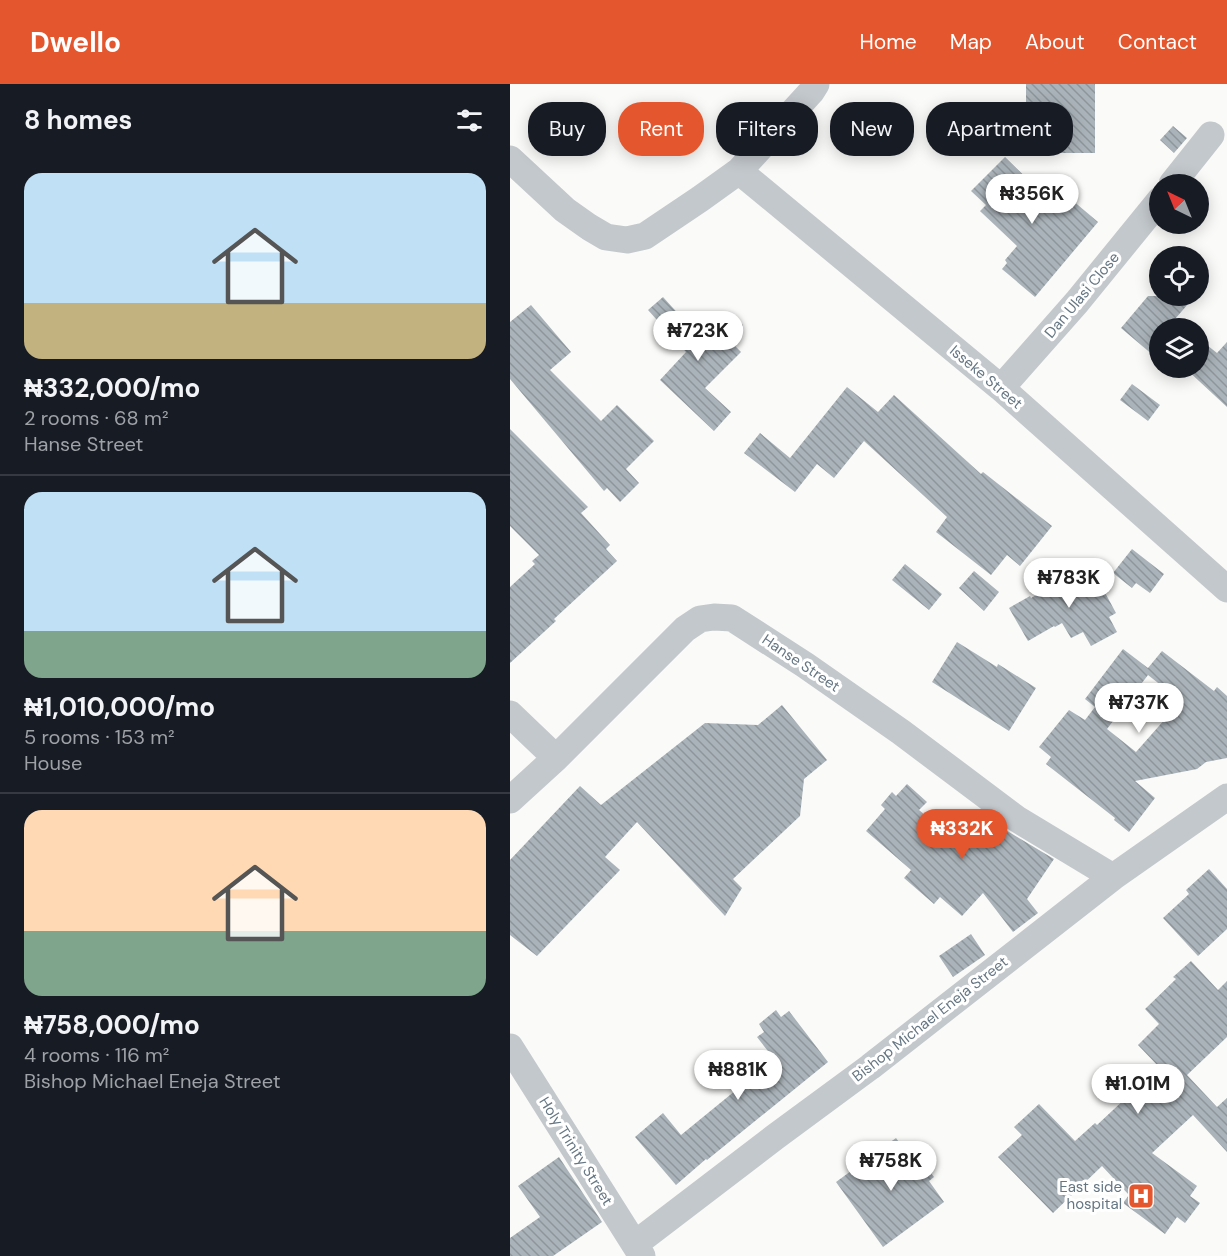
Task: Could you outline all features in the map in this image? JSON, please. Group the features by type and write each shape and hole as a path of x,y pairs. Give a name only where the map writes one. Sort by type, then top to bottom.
{"street":[{"path":"510,159 565,210 606,237 627,240 645,236 740,171 816,84"},
{"path":"1180,174 1211,135"},
{"name":"Isseke Street","path":"740,171 1001,388 1227,589"},
{"name":"Dan Ulasi Close","path":"1001,388 1077,303 1149,214"},
{"name":"Hanse Street","path":"510,800 685,629 700,619 732,618 805,665 901,732 1017,819 1113,877"},
{"path":"510,714 555,758"},
{"name":"Bishop Michael Eneja Street","path":"639,1250 775,1137 870,1067 1113,877 1227,797"},
{"name":"Holy Trinity Street","path":"510,1047 639,1250"}],"building":[{"path":"1026,84 1095,84 1095,153 1073,153 1073,102 1026,102"},
{"path":"1173,126 1187,138 1174,153 1160,140"},
{"path":"1005,157 1055,206 1065,194 1098,222 1035,297 1002,269 1007,263 1005,260 1017,246 980,211 986,205 971,191"},
{"path":"1148,296 1149,306 1186,306 1176,318 1149,318 1149,352 1121,328"},
{"path":"663,297 703,341 730,313 743,325 729,340 741,352 705,388 731,412 714,431 660,380 686,352 648,310"},
{"path":"531,305 571,352 550,370 601,421 617,405 654,441 626,469 639,483 620,502 607,488 604,491 510,379 510,322"},
{"path":"1227,342 1227,407 1196,378 1209,378 1209,347 1217,353"},
{"path":"1132,384 1160,405 1148,421 1120,400"},
{"path":"847,387 878,412 894,395 981,474 983,472 1052,526 1020,566 1007,555 991,575 936,532 947,517 864,441 834,478 817,464 795,492 744,453 760,433 790,458"},
{"path":"510,429 588,507 581,513 610,545 606,549 617,561 510,663 510,587 535,564 532,561 539,555 510,526"},
{"path":"1132,549 1164,574 1150,593 1136,583 1132,588 1113,573"},
{"path":"905,564 942,594 929,610 892,580"},
{"path":"1090,565 1116,613 1109,617 1117,632 1091,646 1083,632 1071,638 1062,623 1028,641 1009,608"},
{"path":"974,571 999,592 984,611 959,588"},
{"path":"957,642 1036,688 1009,731 932,682"},
{"path":"1123,649 1148,668 1162,651 1214,691 1217,687 1227,696 1227,758 1206,762 1197,769 1135,781 1155,798 1129,832 1114,820 1115,818 1046,764 1051,757 1039,747 1069,710 1085,720 1095,707 1085,699","holes":["1148,675 1181,701 1136,752 1107,729"]},
{"path":"782,705 827,760 804,779 800,816 733,879 742,888 725,916 637,822 605,857 620,870 537,956 510,935 510,860 580,786 601,805 705,723 758,725"},
{"path":"907,784 927,802 919,810 944,831 943,833 960,845 985,815 1054,859 1027,899 1038,913 1013,932 983,893 962,916 940,897 934,904 904,878 911,870 866,831 885,809 881,805 892,792 896,796"},
{"path":"1209,869 1227,889 1227,929 1198,956 1163,918 1189,894 1186,890"},
{"path":"971,934 985,955 953,977 939,956"},
{"path":"1191,961 1218,990 1227,981 1227,1037 1187,1075 1217,1107 1227,1098 1227,1152 1193,1115 1152,1153 1197,1186 1190,1196 1200,1203 1185,1223 1177,1217 1165,1234 1123,1203 1129,1195 1102,1166 1053,1213 998,1157 1022,1135 1014,1127 1039,1104 1075,1141 1095,1123 1097,1125 1159,1067 1138,1045 1159,1024 1145,1009 1176,979 1173,977"},
{"path":"776,1010 781,1017 789,1011 828,1062 676,1185 635,1137 663,1113 681,1135 774,1059 757,1037 764,1032 759,1024"},
{"path":"896,1138 912,1160 918,1156 934,1177 929,1181 944,1202 883,1247 836,1182"},
{"path":"559,1157 602,1222 553,1256 510,1256 510,1238 540,1217 518,1186"}],"place":[{"name":"East side hospital","path":"1141,1196"}]}
